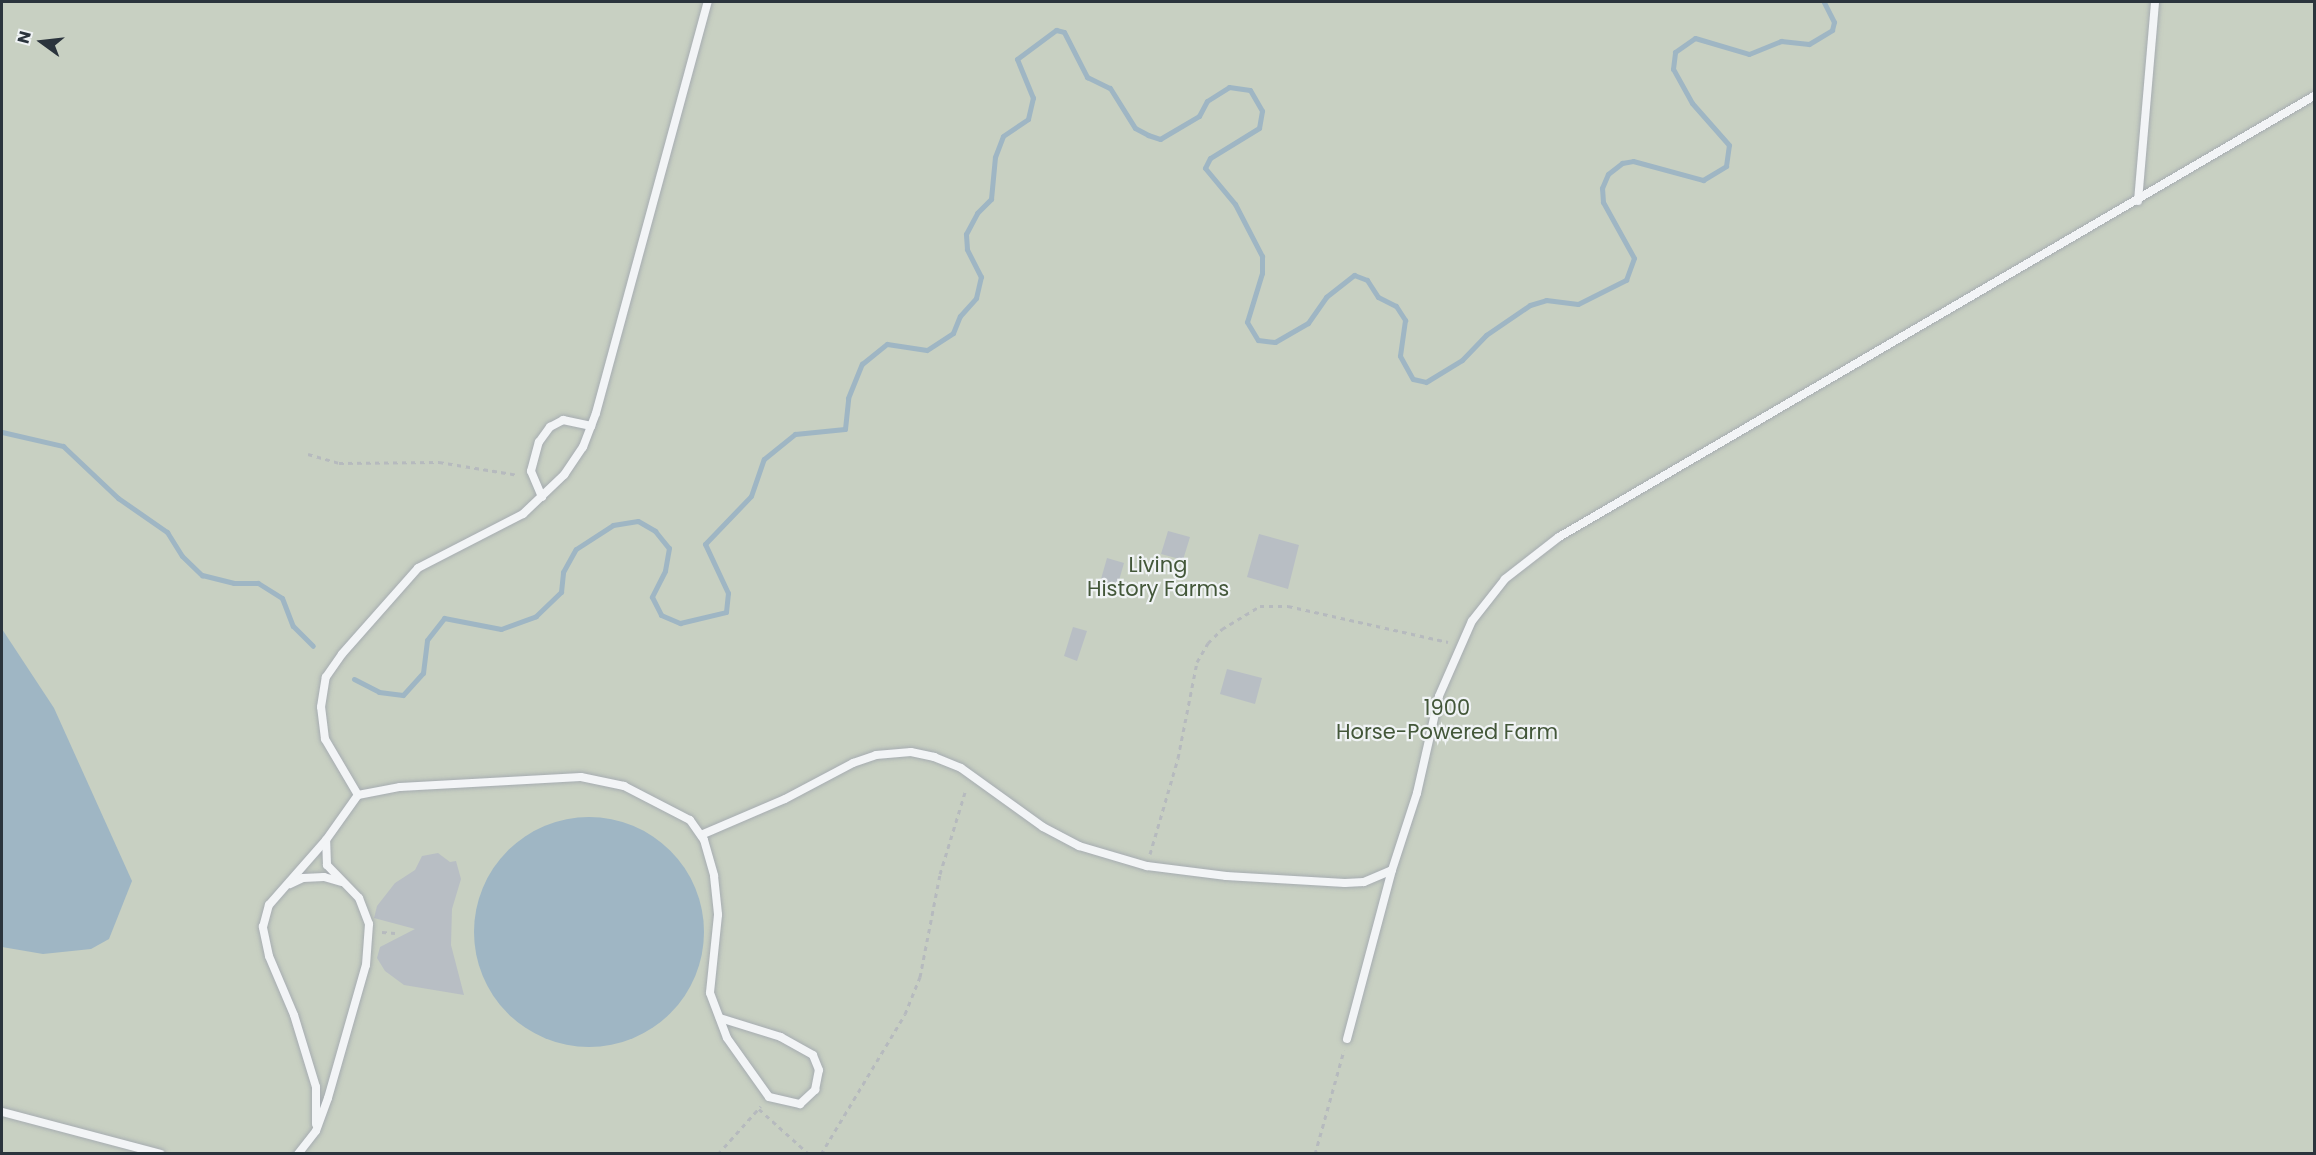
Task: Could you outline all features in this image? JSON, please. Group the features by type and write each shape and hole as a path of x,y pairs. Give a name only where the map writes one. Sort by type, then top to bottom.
{"lane":[{"path":"358,795 325,739 321,707 327,678 342,654 418,568 523,514 564,475 591,426 708,2"},
{"path":"2139,201 2155,2"},
{"path":"1347,1039 1392,870 1417,793 1439,696 1458,645 1505,579 1538,550 2139,201 2314,96"},
{"path":"542,497 532,476 533,457 550,427 563,420 591,426"},
{"path":"701,835 876,755 911,752 934,757 971,776 1043,827 1078,846 1146,866 1226,876 1345,883 1364,882 1392,870"},
{"path":"316,1131 316,1087 263,927 269,905 326,840 340,815 358,795 400,787 581,777 624,786 664,804 690,820 701,835 711,857 718,915 709,976 710,993 720,1018 740,1061 770,1097 800,1104 815,1090 819,1070 813,1056 781,1037 720,1018"},
{"path":"298,1154 316,1131 367,954 369,924 359,898 340,882 327,865 326,840"},
{"path":"284,887 303,878 324,877 340,882"},
{"path":"2,1112 161,1154"}],"path":[{"path":"308,454 339,463 439,462 532,476"},
{"path":"1146,866 1178,758 1197,662 1208,643 1222,629 1260,606 1288,606 1458,645"},
{"path":"821,1154 894,1036 912,996 927,948 940,874 971,776"},
{"path":"1315,1154 1347,1039"},
{"path":"718,1154 770,1097"},
{"path":"759,1109 809,1154"}],"green space":[{"name":"Living History Farms","path":"2,2 2314,2 2314,1153 2,1153"}],"water":[{"path":"2,629 54,708 132,881 109,939 91,949 43,954 2,947"},
{"path":"589,817 611,819 633,826 662,843 678,859 699,899 704,932 702,954 695,976 678,1005 662,1021 622,1042 589,1047 567,1045 545,1038 516,1021 500,1005 479,965 474,932 476,910 483,888 500,859 516,843 556,822"}],"building":[{"path":"1168,531 1190,537 1183,560 1161,554"},
{"path":"1259,534 1299,545 1288,589 1247,577"},
{"path":"1107,558 1124,563 1116,591 1099,586"},
{"path":"1073,627 1087,631 1077,661 1064,656"},
{"path":"1227,669 1262,678 1255,704 1220,694"},
{"path":"438,853 450,862 456,861 461,879 452,909 451,945 464,995 404,985 385,971 377,958 380,947 415,929 374,918 377,906 395,883 415,870 422,856"}],"waterway":[{"path":"354,679 379,692 403,695 423,673 427,640 444,618 501,629 536,616 561,592 563,572 576,549 613,525 638,521 655,531 669,548 665,571 652,597 661,615 680,623 726,612 728,593 705,544 751,496 764,459 795,434 845,429 848,398 862,364 887,344 927,350 953,333 960,316 976,298 981,277 967,249 966,234 977,213 991,199 995,157 1003,136 1028,119 1033,98 1017,59 1056,30 1064,32 1087,77 1110,88 1135,128 1160,139 1199,116 1207,101 1229,87 1250,90 1262,111 1259,128 1210,158 1205,168 1235,204 1262,256 1262,273 1247,322 1258,340 1275,342 1308,323 1326,297 1354,275 1367,280 1378,297 1396,306 1405,320 1400,356 1413,379 1426,382 1462,360 1486,335 1530,305 1546,300 1578,304 1626,280 1634,258 1603,202 1602,188 1608,174 1622,163 1633,161 1703,180 1726,166 1729,145 1692,103 1673,69 1675,52 1695,38 1749,54 1781,41 1809,44 1832,30 1834,22 1824,2"},
{"path":"2,432 63,446 118,498 167,532 182,556 202,575 234,583 258,583 282,598 293,626 313,646"}],"park label":[{"name":"1900 Horse-Powered Farm","path":"1447,720"}]}
